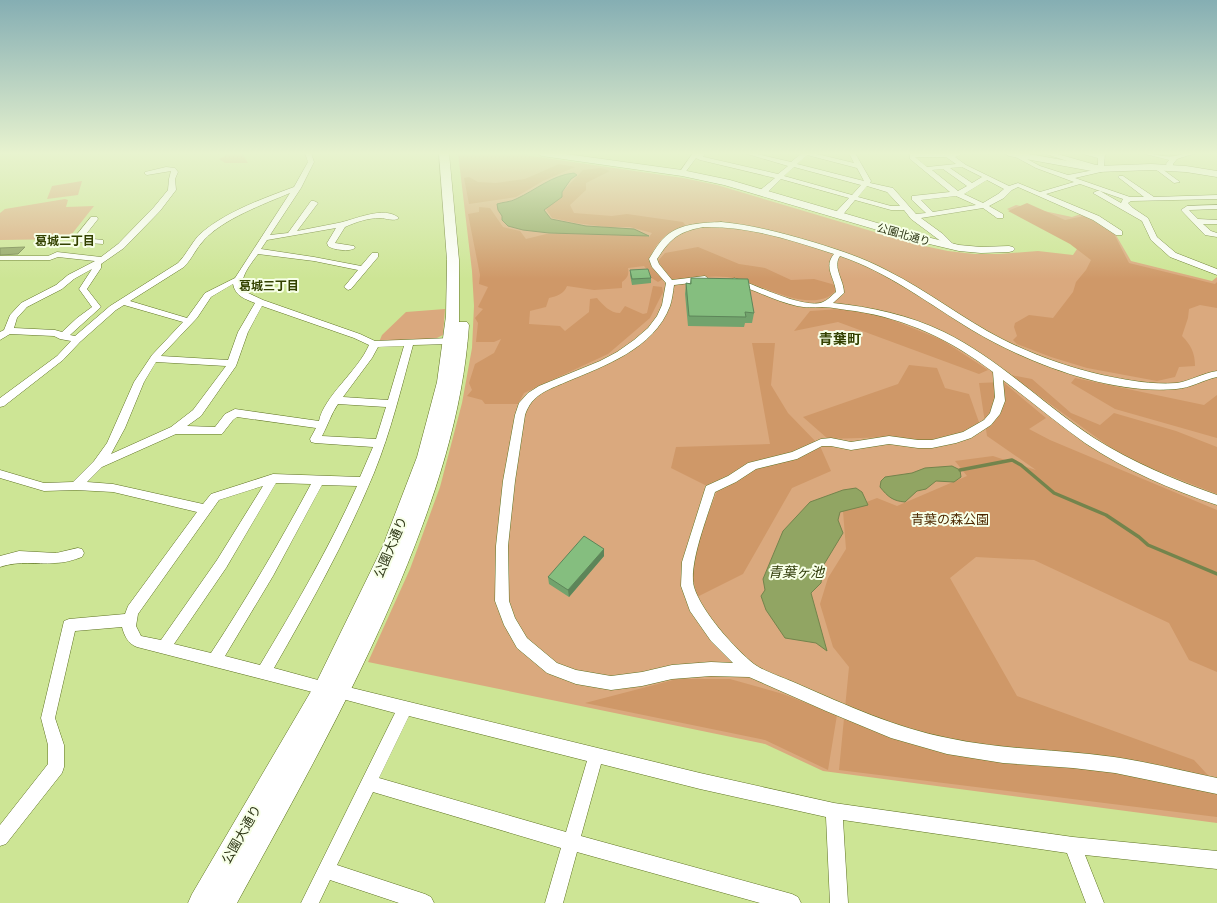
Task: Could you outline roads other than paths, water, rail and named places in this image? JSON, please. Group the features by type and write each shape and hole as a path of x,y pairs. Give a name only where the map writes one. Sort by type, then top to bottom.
{"street":[{"path":"0,337 8,331 13,317 24,305 59,287 71,277 99,261 125,243 168,195"},
{"path":"0,404 60,358 112,308 181,265 188,258 201,238 217,226 246,208 279,195"},
{"path":"292,195 237,280 237,290 244,296 357,336 374,344 458,339"},
{"name":"公園大通り","path":"447,195 458,339"},
{"name":"公園大通り","path":"222,903 332,690 410,500 434,426 444,382 458,339 465,292 455,195"},
{"name":"公園北通り","path":"769,195 950,246 981,250 1009,249"},
{"path":"843,195 891,208 905,208"},
{"path":"838,215 855,195"},
{"path":"894,195 914,217 940,236 950,246"},
{"path":"932,215 915,198 944,195"},
{"path":"959,195 983,206 1000,216"},
{"path":"914,217 983,206 1002,195"},
{"path":"1042,195 1096,218 1119,233"},
{"path":"1101,195 1130,210 1145,220 1154,238 1173,256 1217,272"},
{"path":"1116,195 1129,200 1217,197"},
{"path":"1147,195 1152,199"},
{"path":"1129,200 1124,202 1130,210"},
{"path":"291,234 314,203"},
{"path":"1217,207 1186,208 1184,210 1208,233 1217,235"},
{"path":"265,238 342,225 363,218 382,216 395,218"},
{"path":"80,256 100,242 77,240 94,219"},
{"path":"1196,221 1217,222"},
{"path":"342,225 331,243 332,246 351,248"},
{"path":"670,283 655,265 653,260 670,236 692,227 734,226 776,233 839,252 862,261 899,281 994,340 1045,361 1087,374 1158,386 1177,386 1196,382 1210,375 1217,374"},
{"path":"255,252 314,258 363,269"},
{"path":"825,305 840,293 841,284 832,267 832,261 839,252"},
{"path":"0,258 50,258 57,254 80,256 99,261"},
{"path":"348,287 375,255"},
{"path":"63,337 80,320 97,307 83,289 97,268 99,261"},
{"path":"670,283 714,279"},
{"path":"76,486 98,464 120,428 143,373 189,321 208,295 232,281 237,280"},
{"path":"726,280 748,283 782,298 806,306 825,305 882,313 925,327 955,342 998,372 1075,430 1107,450 1146,472 1217,500"},
{"path":"670,283 667,299 661,316 651,330 638,342 603,363 543,388 532,395 524,403 518,422 502,546 502,601 509,621 522,643 552,668 576,677 611,683 642,680 672,672 711,669 750,670 836,708 891,730 947,746 1003,755 1116,765 1217,786"},
{"path":"122,302 189,321"},
{"path":"98,464 175,430 197,413 225,376 243,332 260,302"},
{"path":"8,331 55,333 63,337 77,340"},
{"path":"264,672 308,598 363,482 393,404 408,343"},
{"path":"374,344 369,356 325,416 323,425 315,439 379,443"},
{"path":"154,359 231,364"},
{"path":"750,670 712,630 694,607 687,586 688,562 710,489 753,466 802,453 818,443 824,442 849,446 863,445 879,440 896,440 922,444 948,442 964,438 983,426 994,416 999,406 1000,393 998,372"},
{"path":"336,400 393,404"},
{"path":"175,430 218,431 229,417 236,413 323,425"},
{"path":"0,474 44,487 76,486 113,488 205,509"},
{"path":"363,482 273,478 215,496 133,610 128,620 131,635 137,641 405,709 596,756 834,811 1073,845 1217,860"},
{"path":"164,647 205,591 242,534 273,478"},
{"path":"214,661 256,594 319,480"},
{"path":"0,562 11,558 30,556 53,558 78,553"},
{"path":"0,838 56,767 56,745 48,718 70,625 128,620"},
{"name":"公園大通り","path":"201,903 332,690"},
{"path":"310,903 405,709"},
{"path":"554,903 596,756"},
{"path":"369,783 571,842 792,903"},
{"path":"834,811 839,903"},
{"path":"1073,845 1095,903"},
{"path":"326,870 424,903"}],"water":[{"path":"523,195 562,195 562,197 544,210 551,219 586,226 634,229 649,236 549,233 523,230 508,226 502,220 497,204 514,200"},
{"path":"25,247 18,254 0,255 0,248"},
{"path":"952,466 960,470 961,477 954,482 936,481 926,489 917,491 905,502 897,501 891,498 880,487 881,481 885,477 912,473 925,468"},
{"name":"青葉ヶ池","path":"856,488 862,492 868,505 840,512 838,520 843,533 823,566 821,583 811,593 827,651 816,643 785,638 766,610 761,596 765,590 763,579 783,531 810,502 843,490"}],"waterway":[{"path":"960,470 1012,460 1021,465 1054,493 1106,515 1139,537 1148,545 1217,574"}],"district":[{"name":"葛城二丁目","path":"65,240"},
{"name":"葛城三丁目","path":"269,285"},
{"name":"青葉町","path":"840,338"}],"park label":[{"name":"青葉の森公園","path":"950,519"}]}
